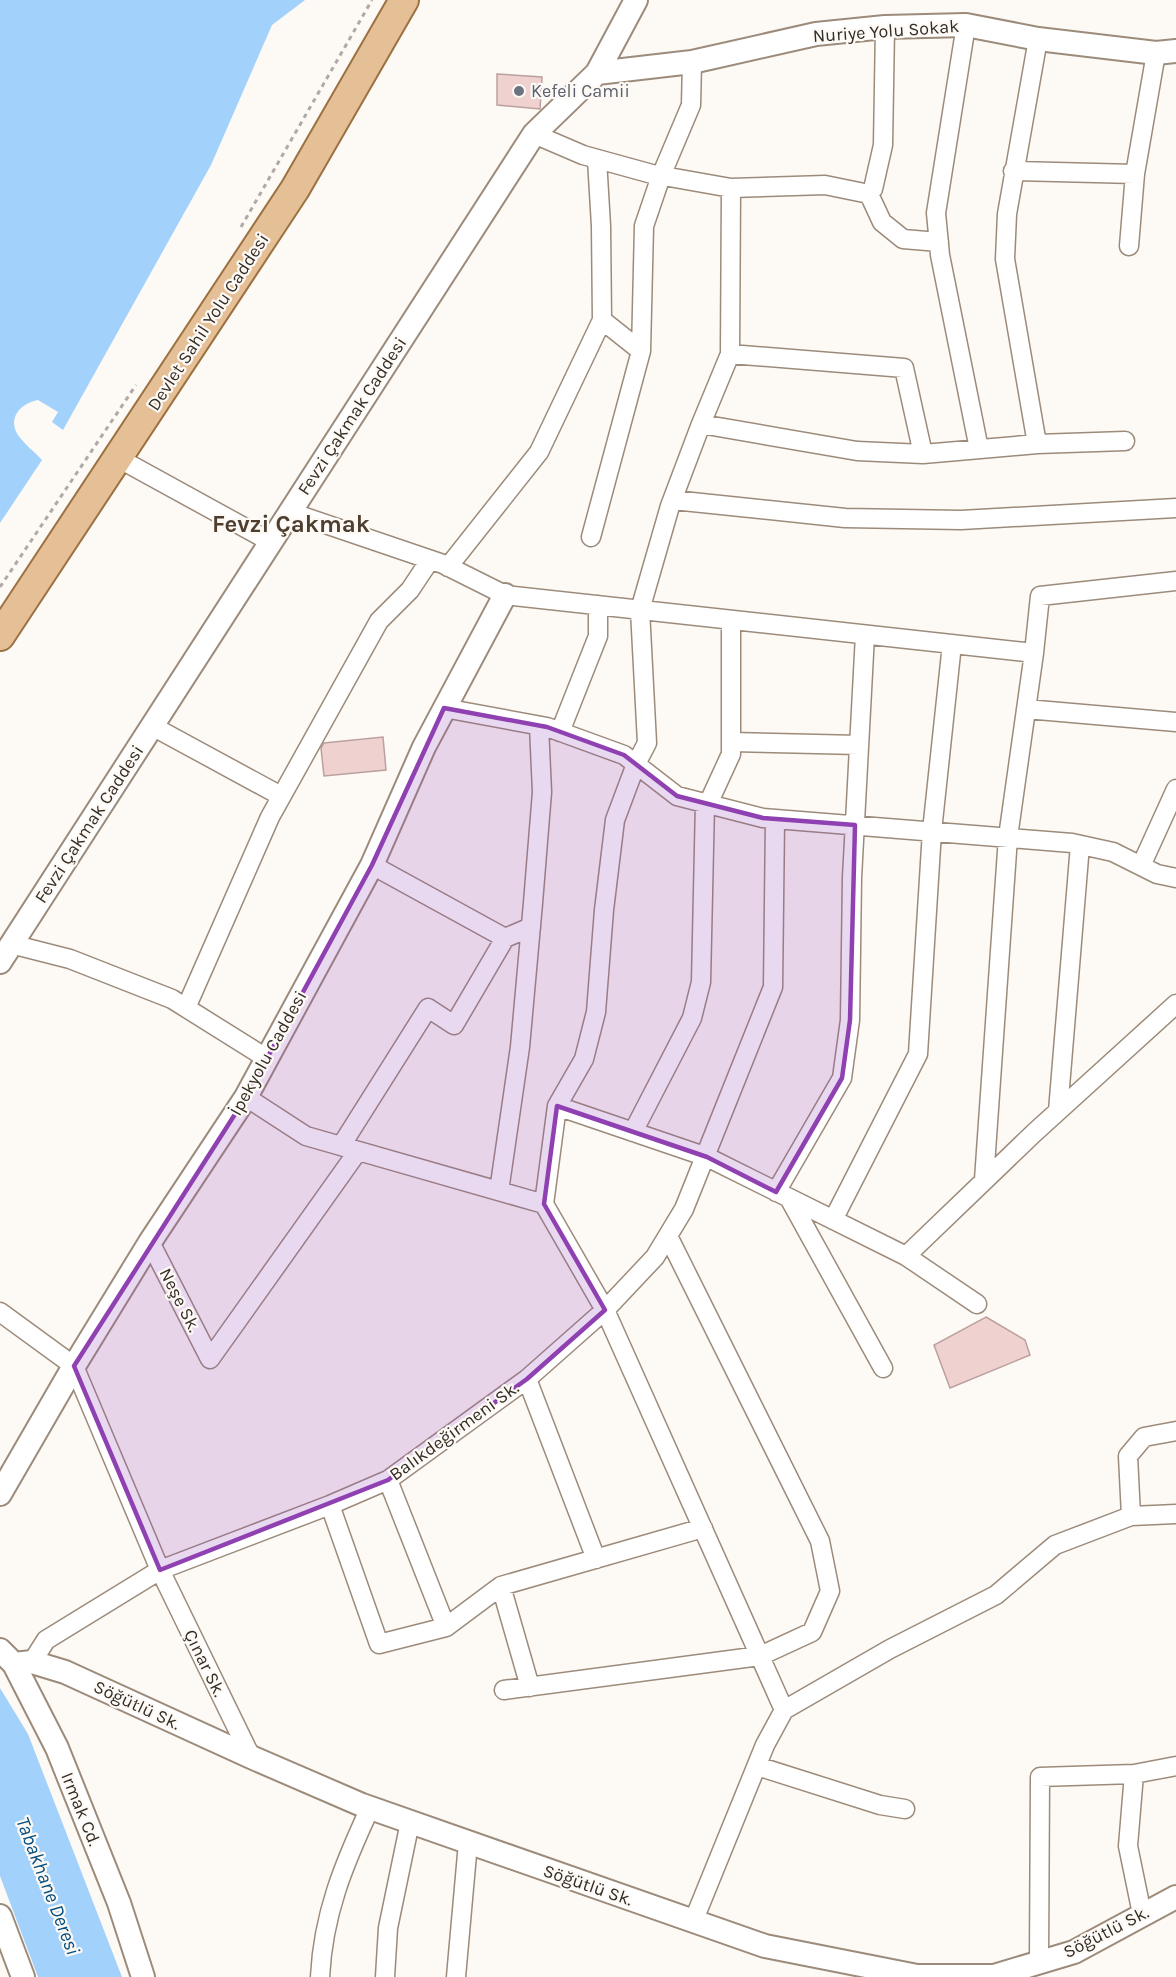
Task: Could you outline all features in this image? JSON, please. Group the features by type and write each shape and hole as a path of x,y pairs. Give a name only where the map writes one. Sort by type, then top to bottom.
{"main road":[{"name":"Devlet Sahil Yolu Caddesi","path":"0,614 229,269 384,0"},
{"name":"Devlet Sahil Yolu Caddesi","path":"0,636 296,189 404,0"}],"street":[{"name":"Fevzi Çakmak Caddesi","path":"6,953 534,135 597,73 636,0"},
{"path":"966,25 936,213 939,242 979,449"},
{"name":"Nuriye Yolu Sokak","path":"597,73 692,62 816,34 885,27 966,25 1038,39 1166,52"},
{"path":"869,194 873,189 883,145 885,27"},
{"path":"1037,444 1005,259 1007,213 1013,171 1038,39"},
{"path":"1129,246 1136,174 1166,52"},
{"path":"591,537 641,351 644,226 661,176 691,105 692,62"},
{"path":"534,135 597,159 661,176 731,188 825,185 869,194"},
{"path":"448,567 539,452 602,320 601,226 597,159"},
{"path":"1013,171 1136,174"},
{"path":"731,188 730,354 673,500 640,610 647,743 636,764 615,820 604,910 596,1012 584,1059 557,1106 544,1204 605,1310 784,1710"},
{"path":"869,194 882,222 903,239 939,242"},
{"path":"602,320 641,351"},
{"path":"730,354 904,368 923,454"},
{"path":"701,424 857,451 923,454 1037,444 1125,441"},
{"path":"118,458 271,542"},
{"path":"673,500 844,518 961,520 1176,508"},
{"path":"290,512 430,560 505,595 1034,653"},
{"path":"186,1008 281,796 379,621 410,590 430,560"},
{"path":"984,1180 1008,837 1040,596 1176,581"},
{"name":"İpekyolu Caddesi","path":"2,1485 150,1242 246,1097 372,865 424,747 505,595"},
{"path":"560,732 598,636 598,605"},
{"path":"633,1132 692,1018 701,982 707,804 731,754 732,620"},
{"path":"782,1195 842,1078 850,1020 852,878 865,634"},
{"path":"833,1220 918,1054 932,831 952,644"},
{"path":"444,708 560,732 624,755 677,796 763,818 1008,837 1080,845 1113,852 1157,874 1176,878"},
{"path":"1026,709 1176,722"},
{"path":"152,726 281,796"},
{"path":"498,1191 520,1047 531,927 542,792 539,726"},
{"path":"731,742 860,746"},
{"path":"1141,866 1176,789"},
{"name":"Balıkdeğirmeni Sk.","path":"15,1659 160,1570 330,1505 388,1480 527,1379 605,1310 656,1257 684,1209 773,987 775,819"},
{"path":"1058,1111 1080,845"},
{"path":"372,865 505,938"},
{"path":"349,1148 428,1008 454,1025 505,938 531,927"},
{"path":"6,953 70,959 172,999 266,1058"},
{"path":"906,1256 984,1180 1176,1004"},
{"path":"1155,1023 1176,1026"},
{"path":"246,1097 306,1136 544,1204"},
{"path":"557,1106 706,1157 906,1256 977,1304"},
{"name":"Neşe Sk.","path":"150,1242 210,1359 349,1148"},
{"path":"782,1195 883,1368"},
{"path":"504,1690 760,1656 812,1632 830,1592 820,1541 668,1236"},
{"path":"0,1312 74,1366"},
{"name":"Çınar Sk.","path":"74,1366 160,1570 251,1757"},
{"path":"527,1379 596,1559"},
{"path":"1131,1516 1128,1456 1144,1437 1176,1431"},
{"path":"388,1480 446,1627"},
{"path":"330,1505 379,1644 446,1627 501,1586 703,1528"},
{"path":"693,1922 765,1745 784,1710 890,1649 996,1595 1055,1545 1131,1516 1176,1514"},
{"path":"501,1586 530,1687"},
{"name":"Söğütlü Sk.","path":"15,1659 65,1672 251,1757 370,1808 765,1946 922,1977 994,1976 1034,1968 1074,1952 1176,1897"},
{"name":"Irmak Cd.","path":"15,1659 57,1748 118,1903 143,1977"},
{"path":"757,1766 880,1805 905,1809"},
{"path":"1034,1968 1040,1777 1134,1774 1176,1766"},
{"path":"1134,1774 1128,1846 1142,1914"},
{"path":"320,1977 328,1914 345,1862 370,1808"},
{"path":"385,1977 388,1928 410,1822"},
{"path":"456,1977 468,1843"},
{"path":"0,1916 23,1977"}],"path":[{"path":"239,229 372,0"},
{"path":"0,587 137,383"}],"highlighted area":[{"path":"444,708 547,727 624,755 677,796 763,818 855,825 850,1020 842,1078 776,1192 707,1157 557,1106 544,1204 605,1310 527,1379 388,1480 160,1570 74,1366 246,1097 372,865"}],"water":[{"path":"0,0 305,0 272,25 211,165 63,430 52,422 58,412 38,400 26,404 15,417 15,429 18,435 42,460 0,523"},
{"name":"Tabakhane Deresi","path":"0,1688 28,1734 122,1977 38,1977 0,1876"}],"building":[{"name":"Kefeli Camii","path":"497,74 542,77 540,109 497,105"},
{"path":"383,737 386,770 324,776 321,748 324,743"},
{"path":"986,1317 1025,1340 1030,1355 950,1388 934,1345"}],"place":[{"name":"Kefeli Camii","path":"519,91"}],"district":[{"name":"Fevzi Çakmak","path":"291,524"}]}
